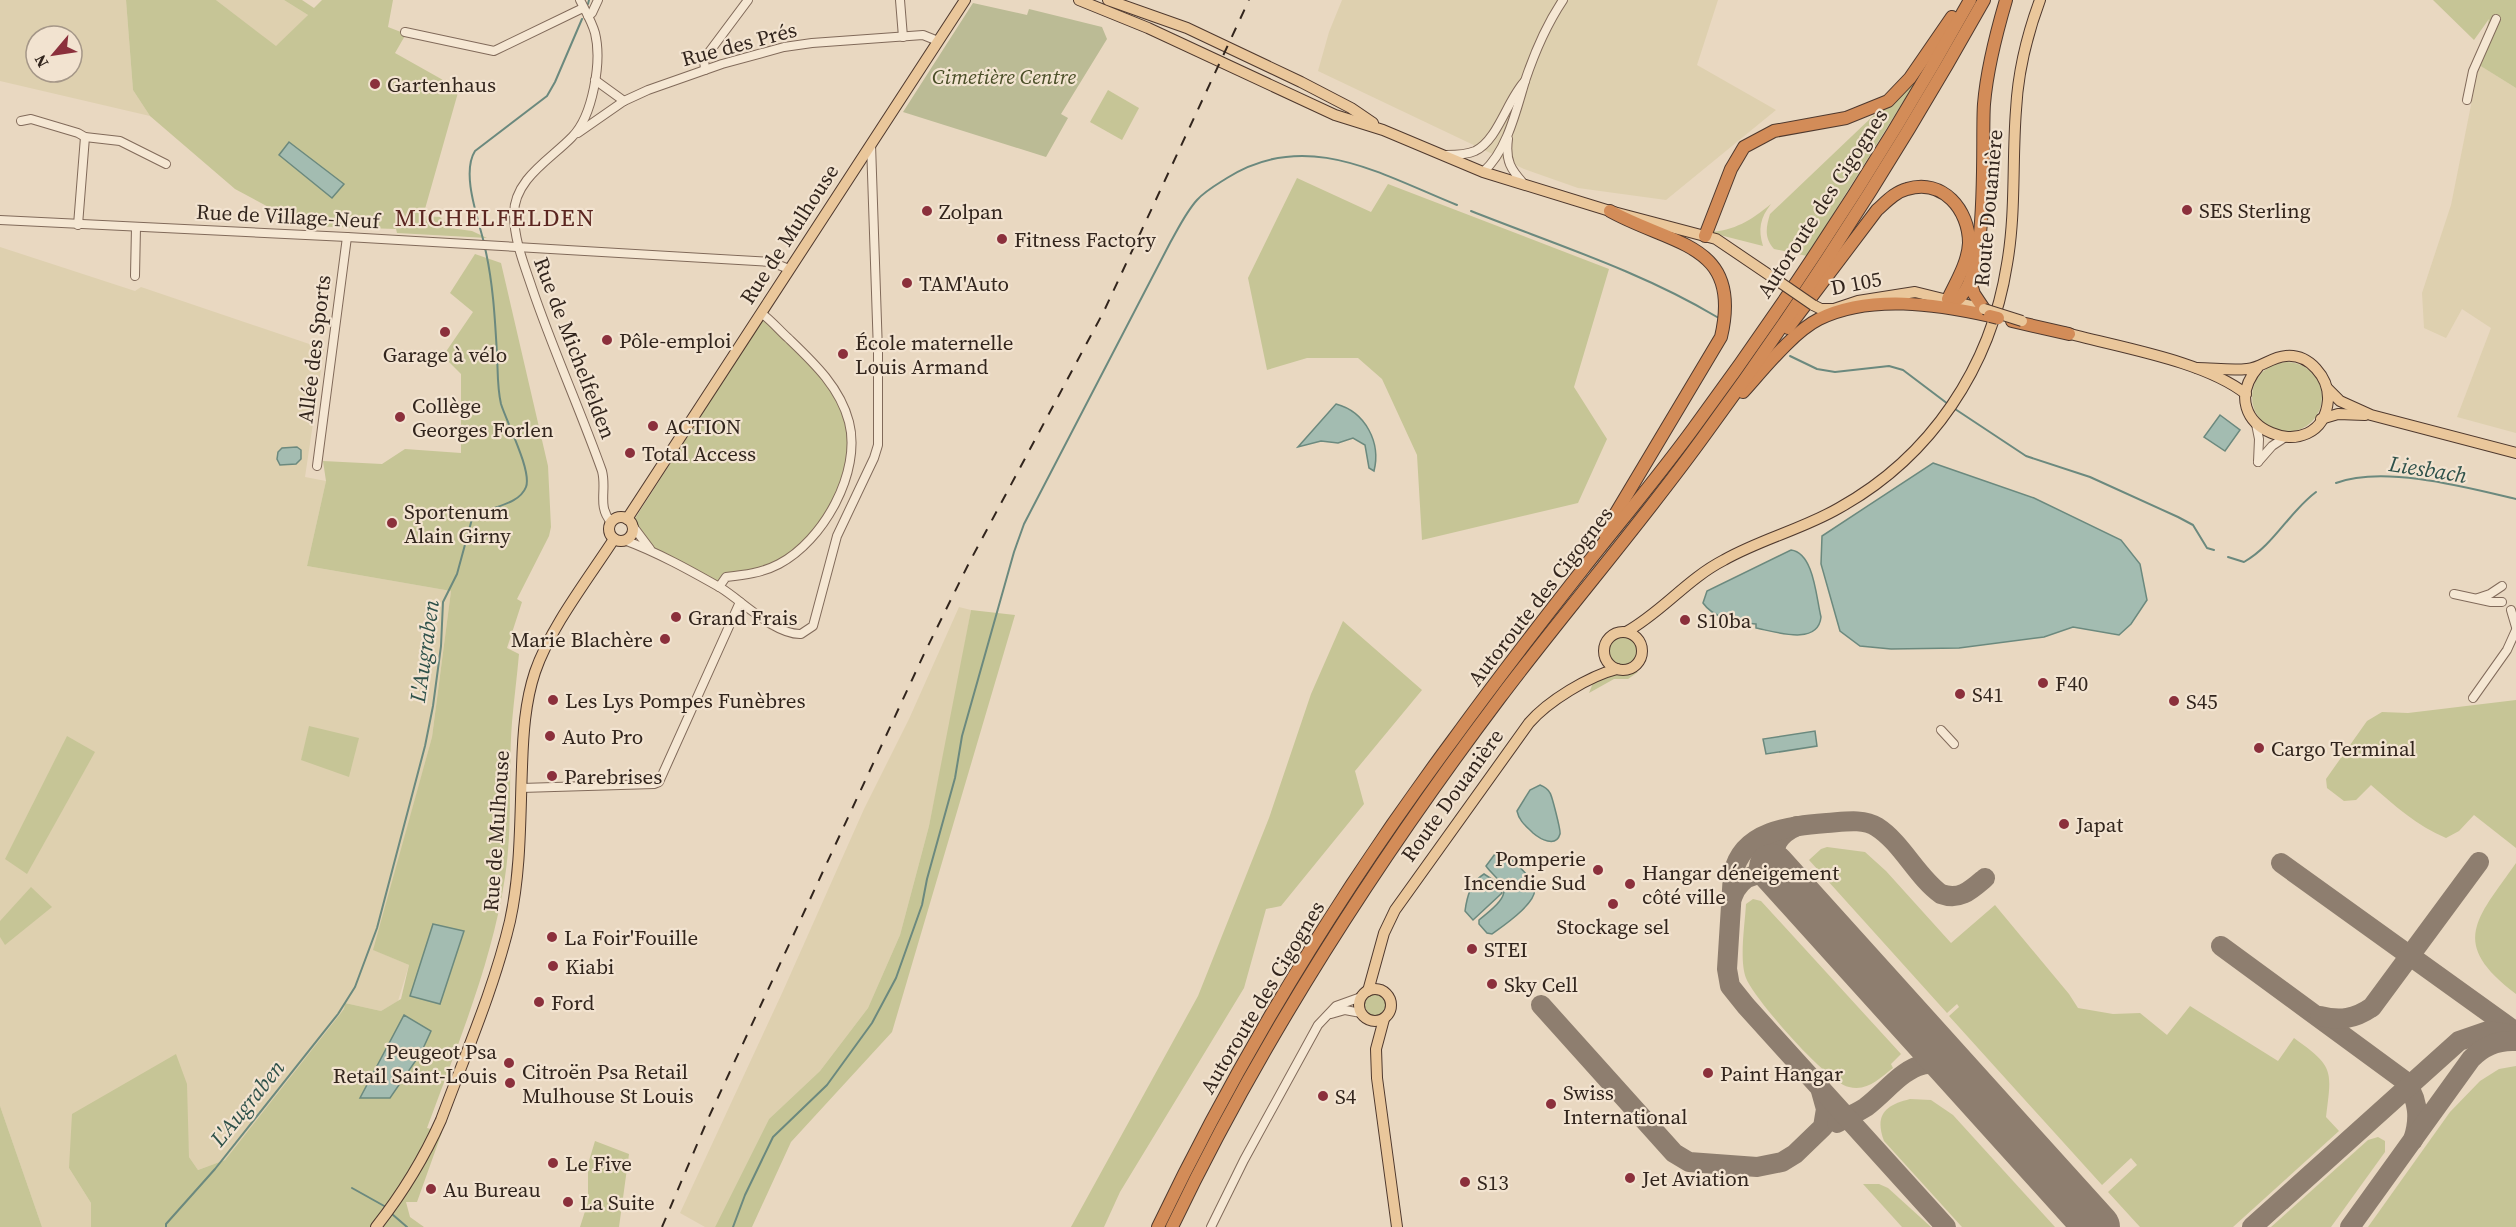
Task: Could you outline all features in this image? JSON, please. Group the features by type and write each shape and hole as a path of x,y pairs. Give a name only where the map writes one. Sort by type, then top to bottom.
{"highway":[{"path":"1711,238 1731,169 1744,147 1774,131 1846,118 1888,101 1910,78 1962,0"},
{"name":"Autoroute des Cigognes","path":"1158,1227 1223,1099 1310,951 1394,823 1446,749 1584,568 1684,443 1754,345 1825,240 1939,56 1970,0"},
{"name":"Autoroute des Cigognes","path":"1172,1227 1252,1076 1322,957 1404,831 1499,699 1715,421 1836,246 1984,0"},
{"path":"1952,300 1965,292 1970,281 1982,215 1984,106 1987,78 2006,0"},
{"path":"1715,421 1822,285 1870,219 1891,197 1904,190 1913,187 1936,190 1952,198 1965,218 1968,228 1967,256 1952,300"},
{"path":"1584,568 1721,337 1727,312 1722,278 1715,266 1706,258 1690,246 1632,223 1610,211"},
{"path":"1970,281 1974,294 1987,313"},
{"path":"1715,421 1789,344 1818,320 1847,309 1876,304 1923,305 1987,313 2004,320 2069,334"}],"main road":[{"name":"Rue de Mulhouse","path":"630,522 789,269 964,0"},
{"path":"1079,0 1148,28 1335,115 1383,130"},
{"path":"1108,0 1168,20 1247,56 1351,108 1383,130"},
{"name":"Route Douanière","path":"1626,632 1656,611 1684,585 1722,560 1815,521 1847,504 1875,485 1928,437 1964,387 1983,350 1996,317 2003,285 2012,209 2020,70 2040,0"},
{"name":"D 105","path":"1383,130 1483,172 1610,211 1711,238 1821,309 1834,309 1858,301 1916,292 1952,300"},
{"path":"1952,300 1987,313 2197,368 2235,386 2246,394"},
{"path":"2197,368 2248,369 2271,359 2287,356 2300,358 2317,369 2327,388 2340,401 2371,415 2516,453"},
{"path":"2259,366 2252,374 2246,394 2250,415 2256,424 2274,436 2284,438 2305,433 2321,419 2338,414 2371,415"},
{"path":"2321,419 2328,399 2327,388"},
{"path":"620,516 630,522 630,536 619,540 609,531 611,522 620,516"},
{"name":"Rue de Mulhouse","path":"376,1227 416,1170 441,1120 504,942 510,920 516,874 527,707 534,674 544,649 619,540"},
{"name":"Route Douanière","path":"1640,642 1656,611"},
{"path":"1592,679 1604,656 1607,640 1615,634 1626,632 1632,633 1640,642 1642,653 1637,664 1627,669 1617,669 1604,656"},
{"name":"Route Douanière","path":"1364,994 1383,933 1395,910 1523,730 1544,708 1592,679 1617,669"},
{"name":"Route Douanière","path":"1376,961 1384,992"},
{"path":"1376,1049 1384,1019 1390,1012 1391,1002 1384,992 1375,989 1364,994 1359,1003 1376,1049 1378,1094 1397,1227"},
{"path":"1364,1016 1376,1021 1384,1019"}],"street":[{"path":"405,32 494,51 584,8 592,13 598,0"},
{"path":"705,70 704,59 722,42 748,0"},
{"path":"900,0 903,37"},
{"path":"1483,172 1493,163 1509,130 1522,97 1525,81 1563,0"},
{"name":"Rue de Michelfelden","path":"584,8 595,34 595,80 584,120 574,135 530,176 520,189 514,210 518,247 540,312 602,471 606,488 602,504 604,513 611,522"},
{"path":"2467,100 2473,71 2496,19"},
{"name":"Rue des Prés","path":"574,135 600,120 624,101 705,70 784,48 812,43 923,35 938,40"},
{"path":"595,80 624,101"},
{"path":"1443,155 1474,151 1485,143 1525,81"},
{"path":"21,121 31,119 85,137 120,141 166,164"},
{"path":"584,120 600,120"},
{"path":"1509,130 1506,154 1508,162 1525,185"},
{"path":"78,225 85,137"},
{"path":"619,540 657,555 719,587 791,633 801,634 809,630 815,621 837,536 877,452 878,352 871,144"},
{"name":"Rue de Village-Neuf","path":"0,220 347,237 771,262 789,269"},
{"path":"135,276 136,227"},
{"name":"Allée des Sports","path":"317,466 347,237"},
{"path":"719,587 726,578 763,571 795,554 814,535 836,501 850,459 850,428 835,390 825,375 761,313"},
{"path":"2256,424 2259,439 2258,462 2272,446 2284,438"},
{"path":"630,522 645,544 657,555"},
{"path":"2478,598 2502,586"},
{"path":"2454,594 2491,602 2502,602"},
{"path":"521,788 659,782 740,602"},
{"path":"2473,698 2507,650 2516,628 2511,610"},
{"path":"1941,730 1954,744"},
{"path":"1211,1227 1318,1024 1336,1006 1364,994"},
{"path":"1328,1014 1341,1010 1364,1016"}],"shaded area":[{"path":"0,0 126,0 133,90 150,116 0,81"},
{"path":"126,0 216,0 276,46 308,15 284,0 302,0 314,8 322,0 393,0 388,27 406,34 395,53 459,89 423,216 440,217 450,228 472,231 487,238 397,233 396,229 304,226 235,189 150,116 133,90"},
{"path":"216,0 284,0 308,15 276,47"},
{"path":"1342,0 1718,0 1697,65 1776,110 1666,200 1578,188 1524,169 1318,71 1329,32"},
{"path":"2433,0 2516,0 2516,88 2479,65 2489,19 2474,40"},
{"path":"1934,52 1807,256 1774,249 1767,232 1770,214 1873,116"},
{"path":"2479,65 2516,88 2516,433 2457,417 2491,328 2462,309 2446,338 2424,328 2422,293 2451,205"},
{"path":"1108,90 1139,108 1122,140 1090,122"},
{"path":"289,142 344,184 332,198 279,155"},
{"path":"1297,178 1371,212 1388,184 1609,269 1574,387 1607,439 1578,503 1422,540 1417,455 1382,379 1358,358 1307,358 1267,370 1248,278"},
{"path":"1771,204 1761,224 1763,246 1708,232 1742,224"},
{"path":"0,247 135,291 141,287 324,349 305,477 326,481 307,566 451,591 432,737 374,950 409,965 398,1001 381,1011 345,1003 344,1009 225,1160 198,1170 189,1157 187,1129 69,1168 91,1203 91,1227 42,1227 0,1106"},
{"path":"475,254 501,263 548,466 551,527 549,536 517,599 522,602 507,648 519,654 511,741 507,858 499,909 483,973 427,1128 442,1132 417,1202 406,1202 410,1217 424,1227 91,1227 91,1203 69,1168 72,1114 176,1054 187,1084 189,1157 198,1170 225,1160 344,1009 345,1003 381,1011 401,999 409,965 373,950 432,737 451,591 307,566 326,481 323,461 382,464 405,449 461,453 461,374 443,356 473,312 450,293","holes":["404,1015 390,1098 390,1044"]},
{"path":"765,316 835,390 851,435 842,488 814,535 779,564 726,577 719,587 658,554 634,520"},
{"path":"2287,362 2300,365 2312,372 2319,384 2322,397 2319,410 2312,422 2300,429 2287,432 2274,429 2262,422 2255,410 2252,397 2255,384 2262,372 2274,365"},
{"path":"1336,404 1356,414 1369,430 1375,450 1374,471 1369,468 1365,445 1353,438 1338,443 1321,441 1298,447"},
{"path":"2220,415 2240,430 2225,451 2204,437"},
{"path":"297,447 301,450 301,459 296,464 280,465 277,459 278,452 282,448"},
{"path":"1933,463 2034,498 2121,540 2140,564 2147,600 2131,624 2119,635 2073,627 2044,637 1959,648 1891,649 1860,646 1840,631 1821,564 1822,536"},
{"path":"1791,550 1799,553 1805,559 1813,577 1821,617 1818,626 1812,632 1795,635 1756,628 1756,624 1719,616 1703,603 1707,591"},
{"path":"959,607 971,610 929,826 900,935 868,1008 820,1071 769,1119 715,1227 705,1227 680,1213 864,809 909,719"},
{"path":"971,610 1015,615 892,1032 791,1142 752,1227 715,1227 769,1119 820,1071 868,1008 900,935 929,826"},
{"path":"1343,621 1422,690 1355,771 1364,804 1281,906 1266,909 1244,988 1120,1192 1104,1227 1071,1227 1198,996 1269,818 1311,694"},
{"path":"1623,637 1633,641 1637,651 1633,661 1623,665 1613,661 1609,651 1613,641"},
{"path":"1638,672 1628,679 1614,679 1589,693 1593,683 1617,674"},
{"path":"2516,700 2516,848 2474,815 2459,831 2446,838 2416,821 2371,785 2356,800 2344,801 2327,788 2326,779 2367,721 2382,712 2408,713"},
{"path":"309,726 359,738 349,777 301,760"},
{"path":"1815,731 1817,746 1766,754 1763,739"},
{"path":"67,736 95,752 27,874 5,859"},
{"path":"1540,785 1546,788 1551,795 1554,806 1560,834 1555,841 1544,840 1536,835 1519,818 1517,811 1530,790"},
{"path":"1827,847 1865,852 1886,871 1951,943 1995,905 2078,1008 2113,1014 2140,1013 2167,1035 2190,1006 2278,1061 2294,1038 2317,1056 2327,1070 2329,1088 2326,1117 2339,1131 2233,1227 2140,1227 2108,1192 2137,1165 2131,1158 2102,1185 1949,1016 1959,1007 1957,1004 1947,1013 1809,860 1821,849"},
{"path":"1501,852 1506,854 1526,874 1534,887 1534,893 1532,899 1519,913 1492,934 1487,933 1479,924 1479,920 1501,900 1503,895 1502,885 1486,866 1495,854"},
{"path":"2516,863 2516,994 2495,976 2482,960 2476,945 2476,931 2490,900"},
{"path":"1484,874 1498,883 1502,893 1473,920 1465,911 1467,900 1473,885"},
{"path":"31,887 52,907 5,945 0,937 0,921"},
{"path":"1753,899 1761,901 1901,1054 1891,1064 1893,1068 1878,1080 1862,1088 1849,1087 1839,1082 1792,1038 1752,989 1744,970 1743,952 1746,904"},
{"path":"433,924 464,931 440,1004 410,996"},
{"path":"1376,994 1386,1001 1387,1005 1380,1015 1376,1016 1366,1009 1365,1005 1372,995"},
{"path":"404,1015 431,1031 421,1053 390,1098 360,1098"},
{"path":"2516,1066 2516,1227 2368,1227 2450,1112 2480,1081 2499,1069"},
{"path":"1910,1099 1931,1100 1953,1115 2055,1227 1962,1227 1884,1141 1880,1124 1884,1112 1894,1104"},
{"path":"0,1106 42,1227 0,1227"},
{"path":"2378,1137 2385,1141 2385,1152 2331,1227 2271,1227 2368,1140"},
{"path":"595,1141 629,1154 619,1227 580,1227 588,1202 588,1164"},
{"path":"1863,1184 1879,1184 1888,1188 1931,1227 1902,1227"}],"green space":[{"name":"Cimetière Centre","path":"973,3 1027,15 1029,9 1102,27 1107,39 1061,114 1068,118 1046,157 903,112"}],"waterway":[{"name":"L'Augraben","path":"588,4 589,0"},
{"name":"L'Augraben","path":"484,243 470,183 471,160 475,151 547,96 582,19"},
{"path":"733,1227 745,1195 773,1137 827,1085 872,1023 896,978 922,905 955,778 962,736 1024,524 1189,210 1211,188 1256,164 1285,157 1314,156 1343,161 1371,170 1457,205"},
{"path":"1471,211 1627,272 1717,317"},
{"name":"L'Augraben","path":"166,1227 166,1224 215,1169 338,1014 355,987 377,928 425,746 441,646 443,602 457,574 472,519 485,511 516,499 526,487 527,480 522,459 501,404 493,301 485,248"},
{"path":"1790,356 1817,369 1835,372 1889,366 1903,370 1948,404"},
{"path":"1955,409 2026,456 2090,477 2193,525 2207,548 2214,550"},
{"name":"Liesbach","path":"2336,483 2355,478 2400,477 2449,484 2516,499"},
{"path":"2228,557 2244,562 2255,555 2316,492"},
{"path":"352,1188 386,1207"},
{"path":"392,1214 407,1227"}],"taxiway":[{"path":"1946,1227 1730,986 1727,969 1733,874 1738,859 1746,848 1757,839 1770,833 1798,826 1853,821 1866,822 1886,834 1924,879 1941,894 1960,895 1985,878"},
{"path":"1797,826 1784,834 1777,844 1775,854 1783,875 1807,905"},
{"path":"2320,1016 2347,1018 2372,1007 2479,862"},
{"path":"2281,863 2516,1032"},
{"path":"1732,898 1742,882 1756,875 1772,876 1788,886"},
{"path":"2221,946 2405,1081 2416,1102 2417,1125 2413,1140"},
{"path":"1541,1005 1674,1153 1689,1162 1757,1167 1782,1162 1795,1154 1823,1127 1826,1109 1821,1091"},
{"path":"2252,1227 2459,1041 2488,1031 2516,1035"},
{"path":"2350,1227 2471,1059 2491,1045 2516,1041"},
{"path":"1837,1123 1866,1107 1897,1079 1919,1066 1931,1064 1944,1066 1958,1073"}],"runway":[{"path":"1772,867 2097,1227"}],"railway":[{"path":"662,1227 707,1121 924,654 969,563 1104,311 1249,0"}],"place":[{"name":"Gartenhaus","path":"375,84"},
{"name":"SES Sterling","path":"2187,210"},
{"name":"Zolpan","path":"927,211"},
{"name":"Fitness Factory","path":"1002,239"},
{"name":"TAM'Auto","path":"907,283"},
{"name":"Garage à vélo","path":"445,332"},
{"name":"Pôle-emploi","path":"607,340"},
{"name":"École maternelle Louis Armand","path":"843,354"},
{"name":"Collège Georges Forlen","path":"400,417"},
{"name":"ACTION","path":"653,426"},
{"name":"Total Access","path":"630,453"},
{"name":"Sportenum Alain Girny","path":"392,523"},
{"name":"Grand Frais","path":"676,617"},
{"name":"S10ba","path":"1685,620"},
{"name":"Marie Blachère","path":"665,639"},
{"name":"F40","path":"2043,683"},
{"name":"S41","path":"1960,694"},
{"name":"Les Lys Pompes Funèbres","path":"553,700"},
{"name":"S45","path":"2174,701"},
{"name":"Auto Pro","path":"550,736"},
{"name":"Cargo Terminal","path":"2259,748"},
{"name":"Parebrises","path":"552,776"},
{"name":"Japat","path":"2064,824"},
{"name":"Pomperie Incendie Sud","path":"1598,870"},
{"name":"Hangar déneigement côté ville","path":"1630,884"},
{"name":"Stockage sel","path":"1613,904"},
{"name":"La Foir'Fouille","path":"552,937"},
{"name":"STEI","path":"1472,949"},
{"name":"Kiabi","path":"553,966"},
{"name":"Sky Cell","path":"1492,984"},
{"name":"Ford","path":"539,1002"},
{"name":"Peugeot Psa Retail Saint-Louis","path":"509,1063"},
{"name":"Paint Hangar","path":"1708,1073"},
{"name":"Citroën Psa Retail Mulhouse St Louis","path":"510,1083"},
{"name":"S4","path":"1323,1096"},
{"name":"Swiss International","path":"1551,1104"},
{"name":"Le Five","path":"553,1163"},
{"name":"Jet Aviation","path":"1630,1178"},
{"name":"S13","path":"1465,1182"},
{"name":"Au Bureau","path":"431,1189"},
{"name":"La Suite","path":"568,1202"}],"district":[{"name":"MICHELFELDEN","path":"495,217"}]}
